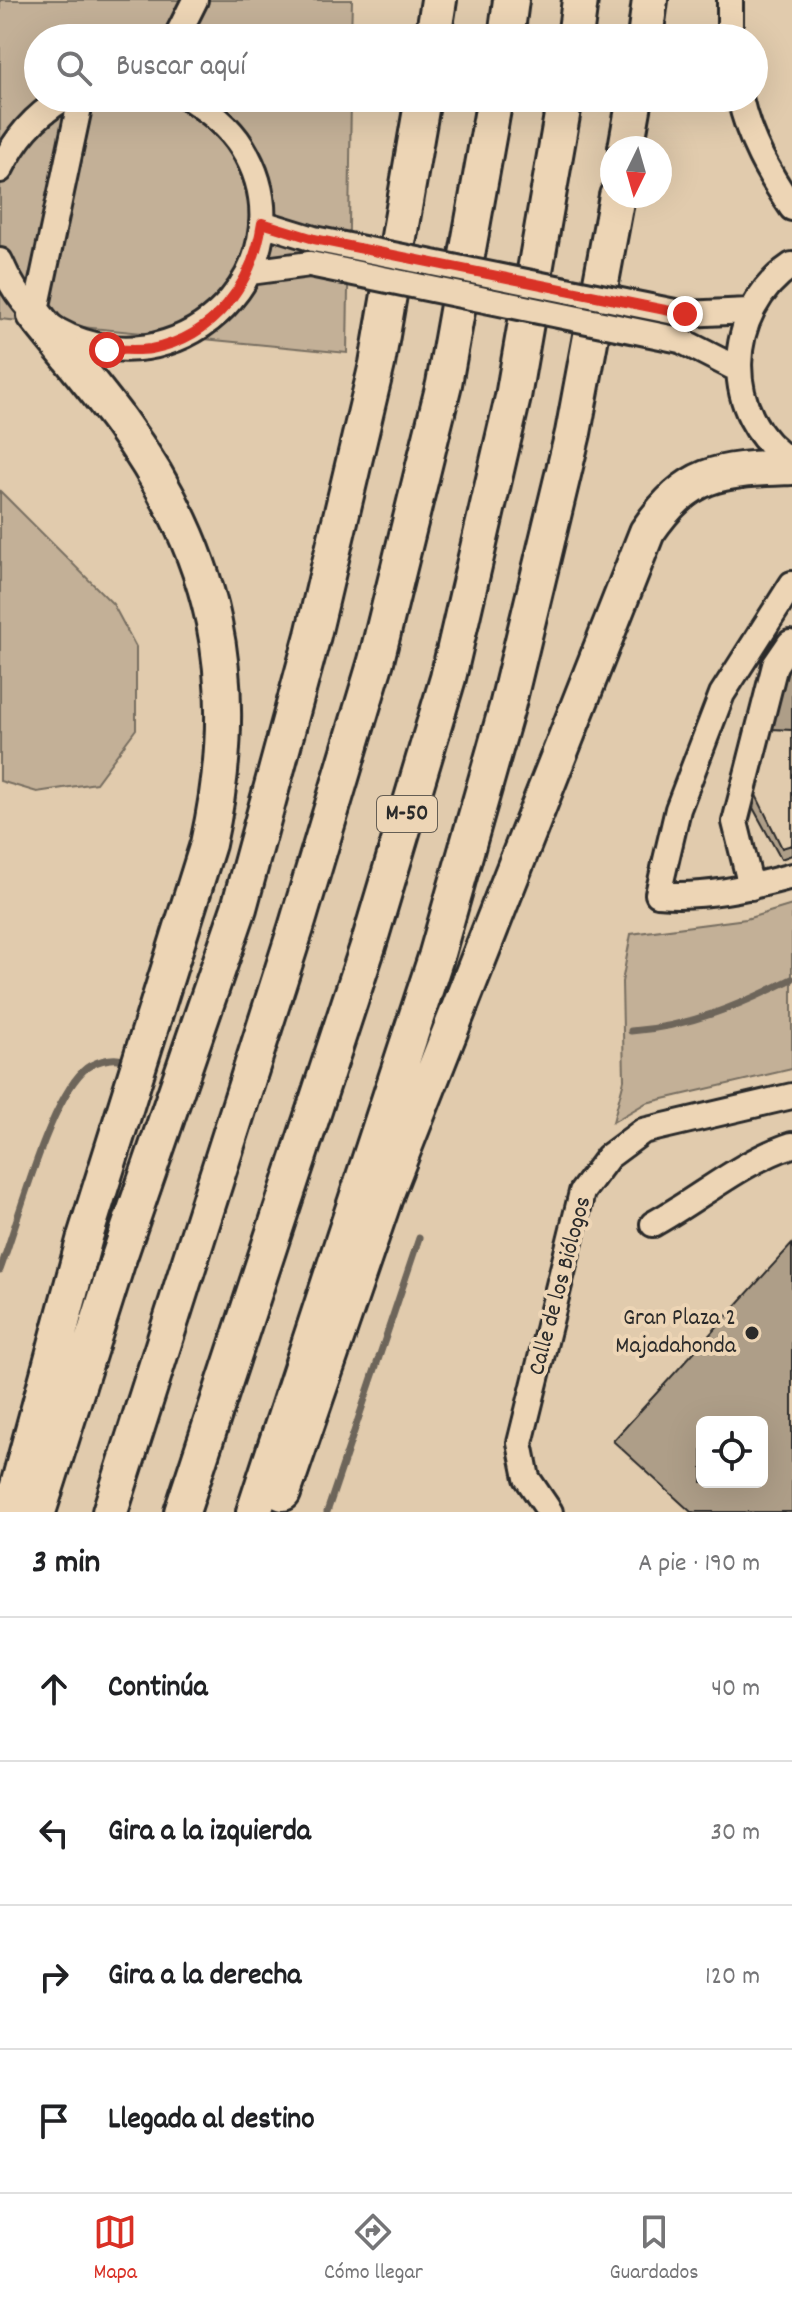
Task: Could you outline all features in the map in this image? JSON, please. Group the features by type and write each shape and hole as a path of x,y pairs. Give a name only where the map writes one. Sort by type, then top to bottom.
{"highway":[{"path":"435,24 439,0"},
{"path":"508,24 511,0"},
{"path":"577,24 580,0"},
{"path":"647,24 650,0"},
{"path":"38,1512 117,1263 239,908 313,635 377,364 421,112"},
{"path":"110,1512 296,928 376,661 444,384 493,112"},
{"name":"M-50","path":"182,1512 368,946 448,678 513,397 563,112"},
{"path":"628,136 632,112"},
{"path":"254,1512 436,957 507,707 573,433 615,208"},
{"path":"11,1512 85,1237 208,844 220,790 225,741 225,693 219,642 207,596 175,511 120,421 35,315"},
{"path":"277,1512 387,1191 647,532 667,502 692,483 730,469 792,464"}],"street":[{"path":"183,24 195,0"},
{"path":"730,0 730,24"},
{"path":"0,170 23,132 42,112"},
{"path":"35,315 78,112"},
{"path":"0,261 10,286 35,315 66,337 107,350 151,349 191,335 225,308 250,272 262,223 258,183 243,147 210,112"},
{"path":"743,112 746,127 769,173 792,208"},
{"path":"262,223 314,239 685,314 749,311"},
{"path":"250,272 310,264 680,340 737,369"},
{"path":"792,265 762,291 749,311 740,339 737,369 745,404 762,435 792,464"},
{"path":"792,584 722,694 678,809 658,894 690,897 751,887 792,876"},
{"path":"751,887 735,822 775,665 790,643"},
{"name":"Calle de los Biólogos","path":"550,1512 527,1478 520,1443 582,1192 608,1157 643,1131 792,1096"},
{"path":"653,1224 698,1199 763,1154 792,1145"}],"shaded area":[{"path":"0,0 352,0 351,24 24,24 24,112 351,112 347,353 0,319"},
{"path":"0,491 113,604 136,647 136,729 96,783 37,792 0,781"},
{"path":"792,905 792,1069 646,1103 613,1122 624,1080 622,982 631,934 746,919"}],"building":[{"path":"792,647 792,855 781,859 751,804"},
{"path":"771,729 792,730 792,845 782,848 754,791"},
{"name":"Gran Plaza 2 Majadahonda","path":"792,1244 792,1512 691,1512 613,1441"}],"waterway":[{"path":"631,1031 694,1020 753,998 792,979"},
{"path":"0,1270 46,1136 70,1087 92,1065 108,1059 123,1060"},
{"path":"327,1512 419,1238"}],"place":[{"name":"Gran Plaza 2 Majadahonda","path":"752,1333"}],"route":[{"path":"107,350 151,349 191,335 225,308 250,272 262,223 314,239 685,314"}]}
